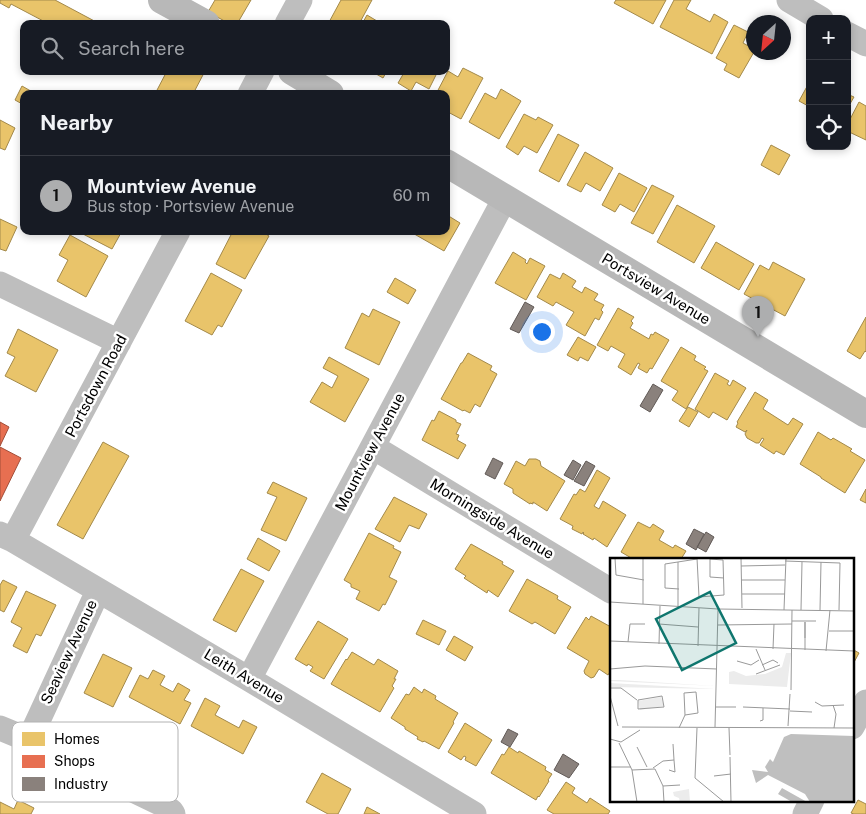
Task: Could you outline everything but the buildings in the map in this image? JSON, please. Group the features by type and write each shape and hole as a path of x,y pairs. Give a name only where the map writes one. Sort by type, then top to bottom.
{"street":[{"path":"162,0 199,20"},
{"path":"289,20 300,0"},
{"path":"789,0 814,15"},
{"path":"851,36 866,44"},
{"path":"252,90 260,75"},
{"path":"299,75 323,90"},
{"name":"Portsview Avenue","path":"450,165 866,414"},
{"name":"Mountview Avenue","path":"249,679 505,198"},
{"name":"Portsdown Road","path":"6,537 119,342 176,235"},
{"path":"0,284 119,342"},
{"name":"Morningside Avenue","path":"373,447 610,590"},
{"name":"Leith Avenue","path":"6,537 249,679 474,814"},
{"name":"Seaview Avenue","path":"37,722 98,591"},
{"path":"854,723 866,702"},
{"path":"0,728 12,733"},
{"path":"158,802 173,814"},
{"path":"804,814 811,802"}],"place":[{"name":"Mountview Avenue","path":"758,337"}]}
